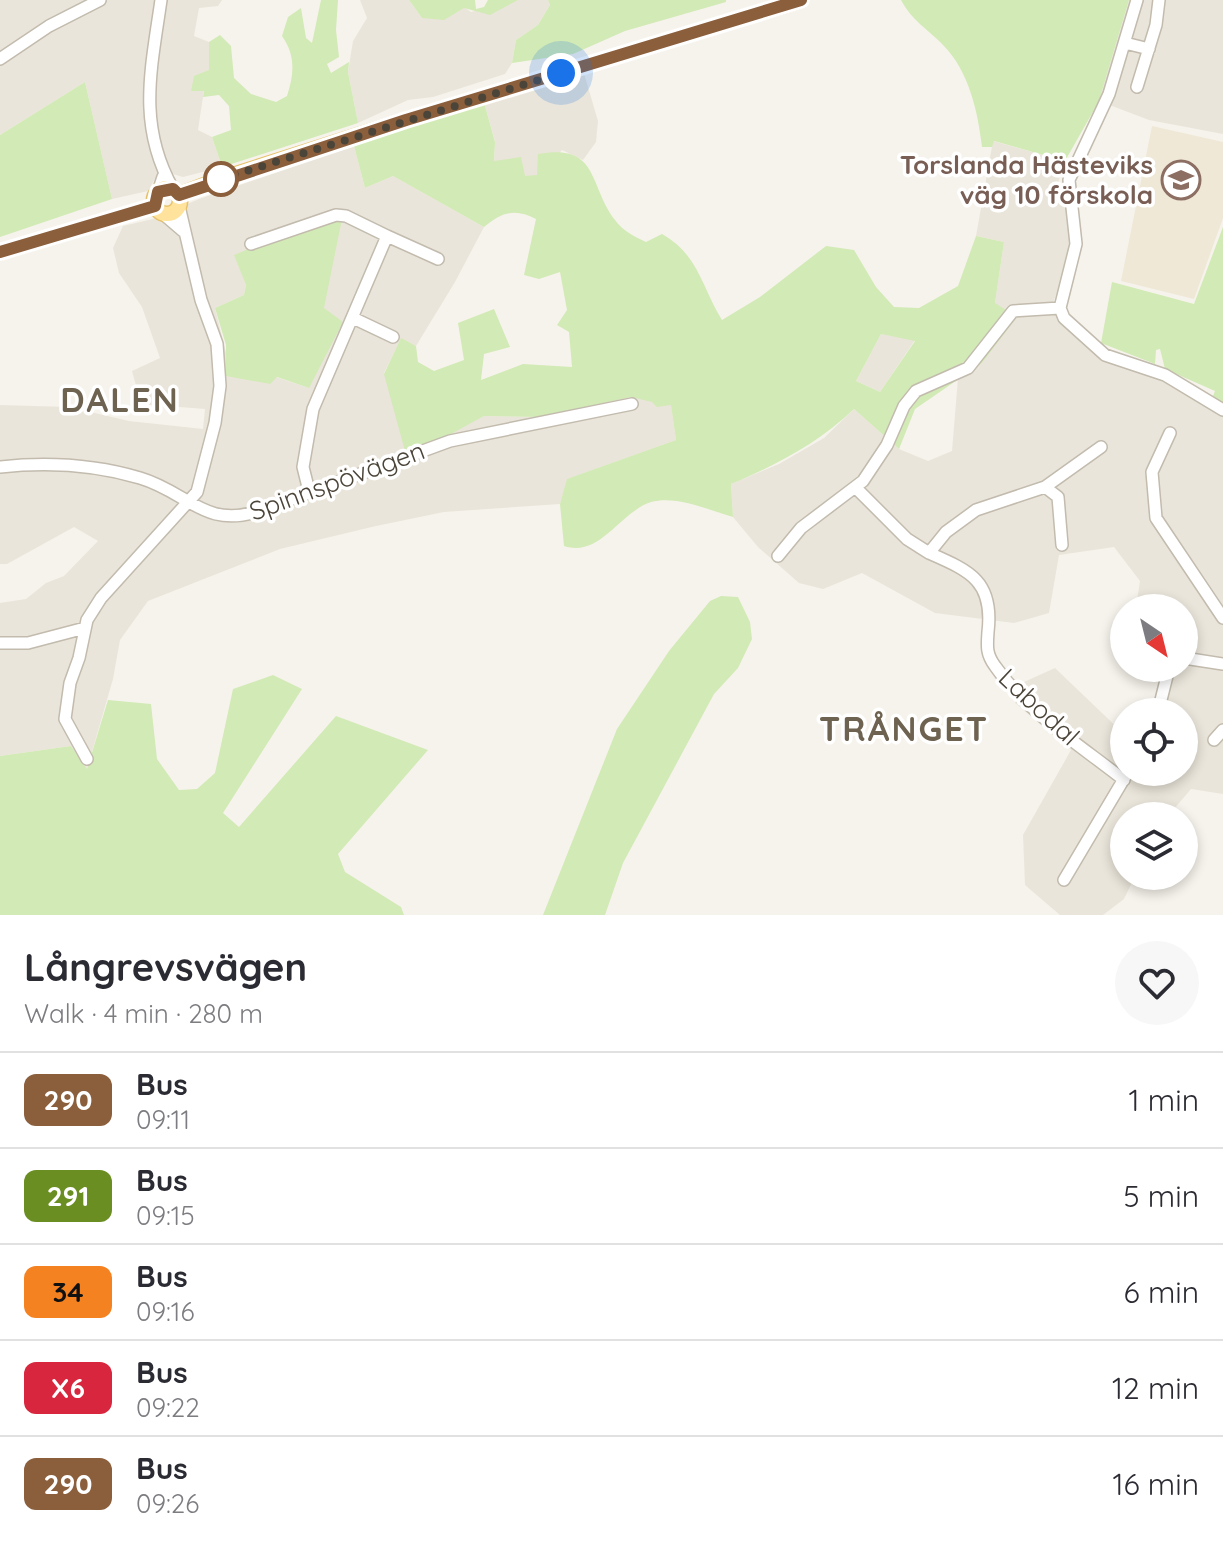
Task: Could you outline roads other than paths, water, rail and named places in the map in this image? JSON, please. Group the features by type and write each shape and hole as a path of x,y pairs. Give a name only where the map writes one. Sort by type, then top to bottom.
{"main road":[{"path":"0,252 406,120 801,0"}],"street":[{"path":"0,59 49,26 100,0"},
{"path":"87,759 65,719 70,683 85,628 101,598 197,492 210,449 220,370 217,344 201,300 183,232 167,197 148,112 161,0"},
{"path":"1137,0 1109,94 1069,180 1076,244 1060,308 1064,318 1098,351 1165,375 1223,410"},
{"path":"1137,87 1159,0"},
{"path":"1125,43 1149,49"},
{"path":"167,197 183,232"},
{"path":"251,244 336,215 346,216 438,259"},
{"path":"309,491 303,467 306,433 313,409 387,236"},
{"path":"778,556 808,522 857,489 878,462 904,406 916,391 968,368 1013,311 1060,308"},
{"path":"353,318 393,337"},
{"name":"Spinnspövägen","path":"0,467 42,463 127,474 155,483 187,503 230,518 259,511 450,441 632,404"},
{"path":"1170,433 1152,472 1156,518 1223,618"},
{"path":"857,489 907,539 929,553 946,532 976,510 1045,487 1101,447"},
{"path":"1045,487 1058,497 1062,545"},
{"name":"Labodal","path":"929,553 972,574 983,587 990,609 987,655 997,669 1051,722 1110,764"},
{"path":"0,643 28,643 85,628"},
{"path":"1198,660 1223,664"},
{"path":"1214,740 1223,730"},
{"name":"Labodal","path":"1064,880 1120,786"}],"place":[{"name":"Torslanda Hästeviks väg 10 förskola","path":"1181,180"}],"district":[{"name":"DALEN","path":"120,400"},
{"name":"TRÅNGET","path":"904,729"}]}
